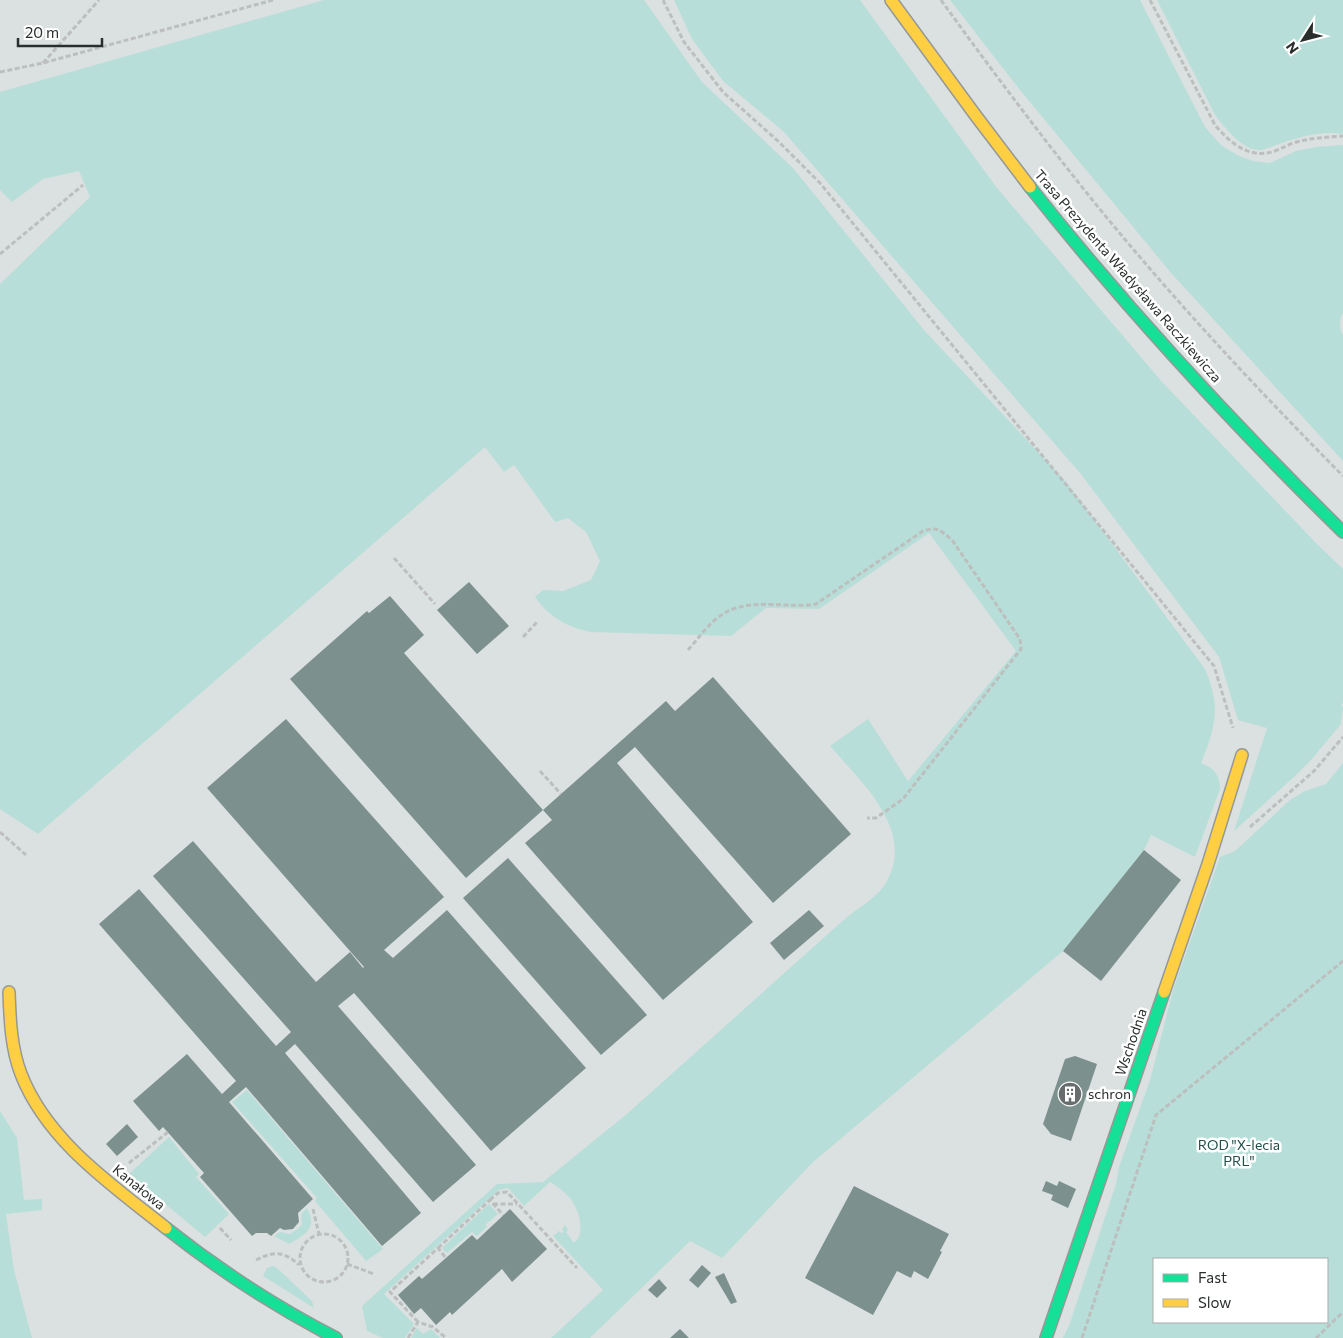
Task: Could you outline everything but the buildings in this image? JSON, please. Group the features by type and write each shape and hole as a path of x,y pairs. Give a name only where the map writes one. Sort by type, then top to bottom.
{"street":[{"name":"Trasa Prezydenta Władysława Raczkiewicza","path":"891,0 962,98 1063,228 1214,399 1343,532"},
{"name":"Wschodnia","path":"1046,1338 1208,864 1242,755"},
{"name":"Kanałowa","path":"9,992 14,1049 25,1084 39,1109 52,1126 107,1182 201,1256 258,1294 336,1338"}],"path":[{"path":"43,63 99,0"},
{"path":"0,72 43,63 273,0"},
{"path":"663,0 684,42 723,92 779,142 820,183 1214,666 1242,755"},
{"path":"940,0 1021,109 1095,203 1204,330 1343,476"},
{"path":"1150,0 1215,125 1228,140 1243,149 1258,153 1273,152 1294,143 1315,138 1343,136"},
{"path":"0,254 83,185"},
{"path":"688,650 720,616 739,606 758,604 801,606 816,604 923,532 933,528 940,530 952,540 1020,639 1021,649 903,799 876,818 867,818"},
{"path":"394,558 435,604"},
{"path":"523,636 538,621"},
{"path":"1243,833 1314,771 1343,737"},
{"path":"540,771 561,794"},
{"path":"0,832 26,854"},
{"path":"1082,1338 1156,1115 1343,960"},
{"path":"107,1182 168,1132"},
{"path":"446,1338 433,1327 418,1322 390,1292 491,1202 498,1193 507,1192 577,1268"},
{"path":"491,1202 517,1204"},
{"path":"491,1202 503,1215"},
{"path":"313,1209 319,1234"},
{"path":"236,1280 253,1262 270,1254 289,1256 301,1266 310,1278 325,1282 332,1281 344,1272 348,1264 347,1249 336,1237 328,1234 319,1234 305,1242 299,1258 301,1266"},
{"path":"438,1248 446,1258"},
{"path":"348,1264 374,1274"},
{"path":"1316,1338 1343,1312"},
{"path":"408,1338 418,1322"}],"green space":[{"path":"324,0 644,0 702,82 793,168 924,330 1066,482 1205,669 1213,695 1215,716 1201,763 1215,773 1219,780 1220,789 1195,857 1151,835 1144,850 1063,951 812,1163 722,1258 690,1241 590,1338 551,1338 603,1290 553,1236 559,1231 561,1233 564,1232 562,1229 565,1225 568,1230 566,1232 574,1243 578,1239 581,1227 578,1213 572,1201 550,1182 524,1206 508,1188 499,1190 384,1294 414,1324 405,1338 383,1338 367,1331 362,1306 497,1184 543,1182 628,1113 847,917 879,892 887,881 894,862 894,843 889,825 881,808 869,791 830,746 868,719 908,781 1016,651 929,533 819,609 766,608 731,636 590,632 565,624 546,610 535,597 543,590 563,591 591,580 600,561 586,532 568,518 555,522 514,465 504,472 485,447 38,834 0,809 0,284 90,197 79,171 43,179 12,202 0,190 0,92"},
{"path":"674,0 860,0 997,188 1163,383 1343,569 1343,703 1341,705 1343,707 1341,724 1295,776 1234,831 1267,728 1238,720 1219,657 1080,473 784,132 723,81 692,39"},
{"path":"950,0 1140,0 1205,127 1221,145 1237,155 1253,161 1270,163 1296,151 1343,145 1343,313 1340,324 1343,335 1343,461 1172,274 1020,90"},
{"path":"1157,0 1343,0 1343,134 1327,133 1312,135 1260,150 1247,147 1241,143 1215,115"},
{"name":"ROD \"X-lecia PRL\"","path":"1343,763 1343,1338 1063,1338 1070,1323 1116,1184 1119,1167 1150,1080 1174,987 1220,857 1235,851 1290,800 1305,791 1326,784"},
{"path":"247,1090 383,1249 366,1261 315,1201 317,1198 232,1102"},
{"path":"0,1111 17,1138 24,1200 42,1199 42,1210 6,1214 14,1270 32,1338 0,1338"},
{"path":"169,1137 199,1174 196,1177 229,1214 205,1237 129,1174"},
{"path":"489,1204 498,1214 485,1225 487,1227 477,1236 472,1232 447,1253 442,1248"},
{"path":"307,1208 311,1217 310,1228 297,1240 289,1244 274,1236 280,1232 290,1234 299,1228 302,1224 301,1214"},
{"path":"273,1266 312,1301 314,1308 263,1276 267,1268"},
{"path":"417,1328 423,1334 431,1329 440,1338 411,1338"}],"traffic: fast":[{"path":"1030,187 1104,277 1220,407 1343,532"},
{"path":"1046,1338 1164,992"},
{"path":"166,1228 206,1259 248,1287 336,1338"}],"traffic: slow":[{"path":"891,0 1030,187"},
{"path":"1164,992 1208,864 1242,755"},
{"path":"9,992 15,1054 21,1074 32,1098 64,1141 83,1160 166,1228"}],"place":[{"name":"schron","path":"1070,1094"}]}
